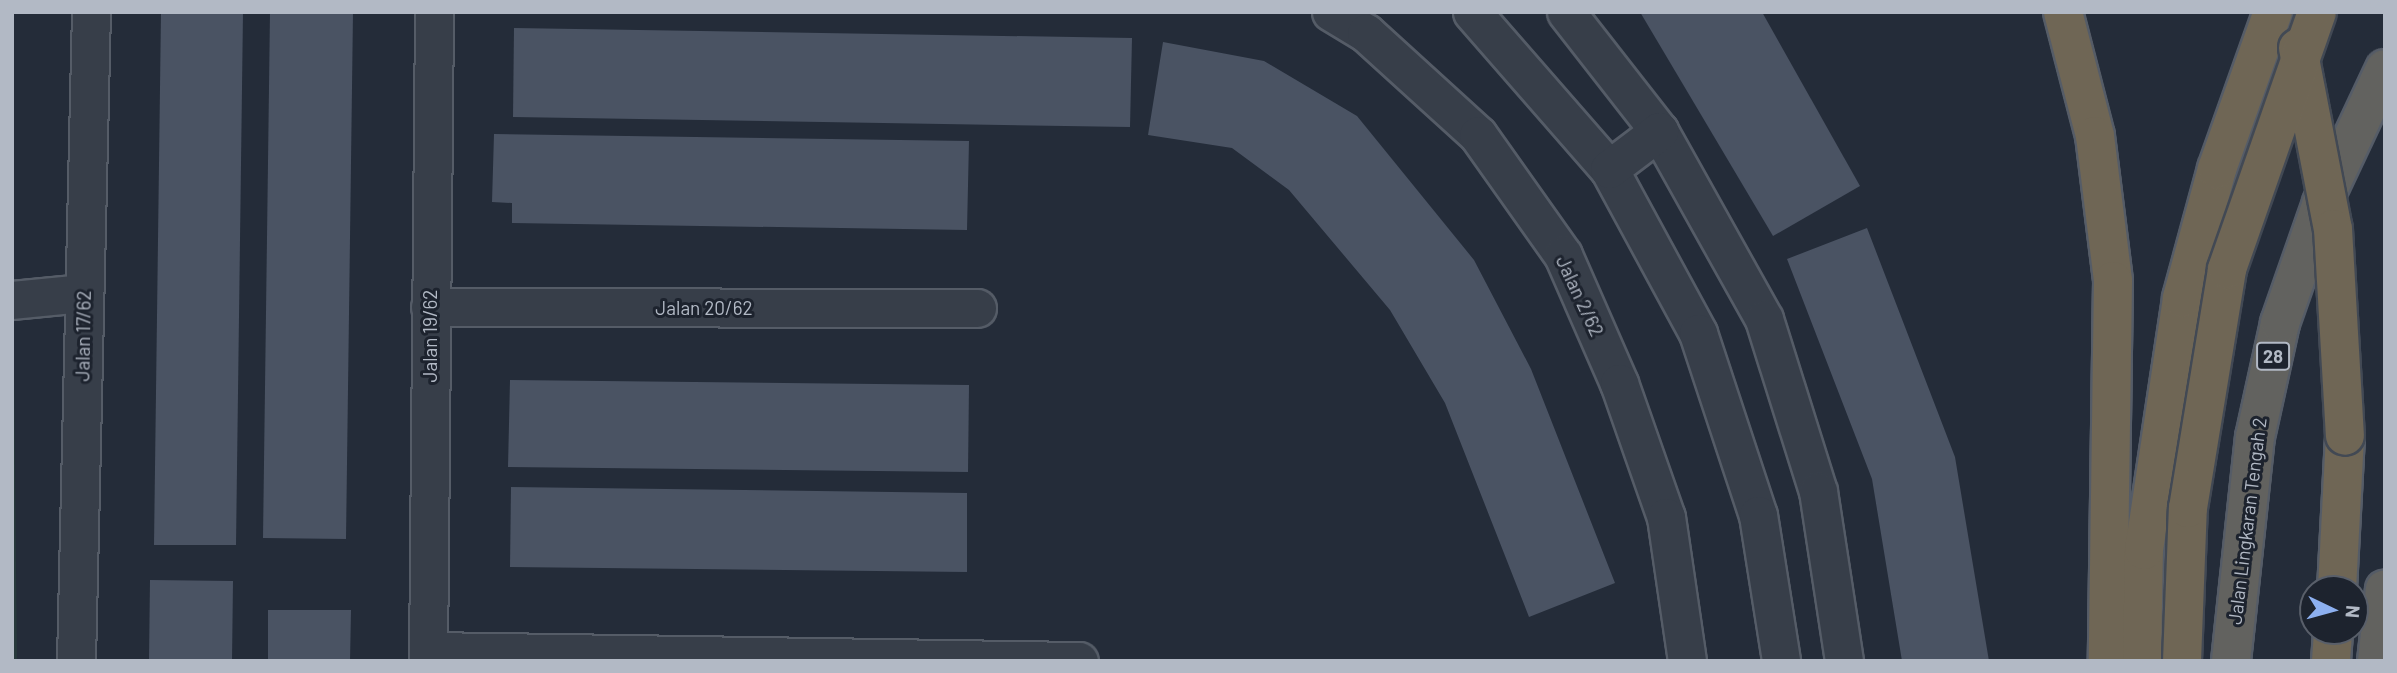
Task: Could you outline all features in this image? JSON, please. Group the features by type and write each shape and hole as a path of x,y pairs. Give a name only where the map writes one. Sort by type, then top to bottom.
{"highway":[{"path":"2063,12 2095,136 2113,281 2108,661"},
{"path":"2142,661 2144,550 2182,298 2217,169 2273,12"},
{"path":"2289,12 2333,229 2345,436 2338,575"},
{"path":"2182,661 2188,508 2227,269 2317,12"},
{"name":"Jalan Lingkaran Tengah 2","path":"2231,661 2255,437 2280,323 2322,203 2385,69"},
{"path":"2377,661 2385,589"}],"street":[{"name":"Jalan 17/62","path":"76,661 91,12"},
{"name":"Jalan 19/62","path":"428,656 434,12"},
{"name":"Jalan 2/62","path":"1331,12 1366,33 1478,135 1563,255 1619,383 1666,517 1687,661"},
{"path":"1472,12 1609,169 1698,333 1758,515 1781,661"},
{"path":"1566,12 1660,131 1764,319 1818,491 1844,661"},
{"path":"1609,169 1660,131"},
{"path":"12,300 84,293"},
{"name":"Jalan 20/62","path":"430,307 977,308"},
{"path":"428,656 1080,661"}],"shaded area":[{"path":"14,369 17,661 12,661"}],"building":[{"path":"161,12 243,12 236,545 154,545"},
{"path":"270,12 353,12 346,539 263,538"},
{"path":"1640,12 1762,12 1860,186 1773,236"},
{"path":"514,28 1132,38 1130,127 513,117"},
{"path":"1163,42 1264,61 1357,116 1474,260 1531,369 1615,583 1529,617 1445,403 1390,310 1289,190 1232,148 1148,135"},
{"path":"494,134 969,141 967,230 512,223 512,203 492,202"},
{"path":"1867,228 1955,457 1989,661 1902,661 1872,479 1787,259"},
{"path":"510,380 969,385 968,472 508,467"},
{"path":"511,487 967,493 967,572 510,567"},
{"path":"150,580 233,581 232,661 149,661"},
{"path":"268,610 351,610 350,661 268,661"}]}
